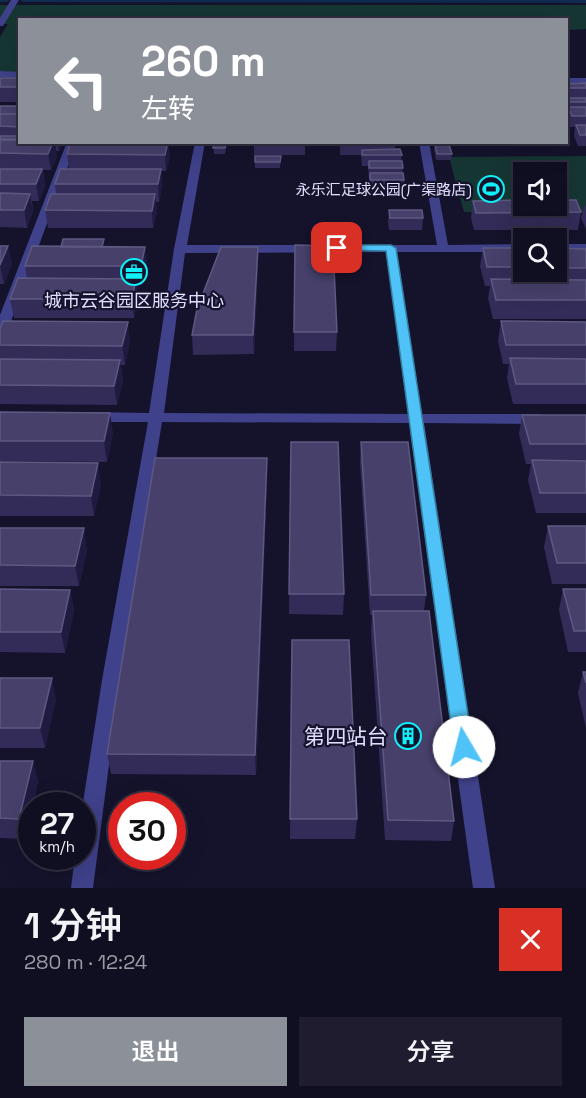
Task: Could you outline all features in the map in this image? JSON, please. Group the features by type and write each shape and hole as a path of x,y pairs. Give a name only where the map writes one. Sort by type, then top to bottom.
{"street":[{"path":"0,24 15,0"},
{"path":"0,74 18,75"},
{"path":"568,81 586,81"},
{"path":"0,332 71,144"},
{"path":"82,888 111,680 156,417 180,249 200,144"},
{"path":"424,144 443,248"},
{"path":"391,248 484,888"},
{"path":"180,249 513,248"},
{"path":"567,248 586,248"},
{"path":"78,417 552,419"}],"green space":[{"path":"0,5 586,5 586,29 568,30 568,18 18,18 18,73 0,71 0,37 8,24 0,24"},
{"name":"永乐汇足球公园(广渠路店)","path":"586,156 586,212 567,212 567,162 513,162 513,212 464,212 449,157"}],"building":[{"path":"0,78 18,78 18,87 0,87"},
{"path":"586,83 586,88 568,88 568,84"},
{"path":"568,98 586,98 586,102 568,102"},
{"path":"0,106 18,106 18,114 0,114"},
{"path":"568,107 586,107 586,116 572,116"},
{"path":"0,114 18,114 18,127 0,126"},
{"path":"576,125 586,125 586,135 580,135"},
{"path":"0,136 18,136 18,139 0,139"},
{"path":"0,140 18,140 18,144 52,144 48,154 0,153"},
{"path":"70,144 168,144 165,155 67,154"},
{"path":"214,144 226,144 225,148 213,148"},
{"path":"435,144 449,145 452,154 437,154"},
{"path":"400,149 402,155 362,155 362,150"},
{"path":"255,156 281,156 280,162 255,162"},
{"path":"369,161 402,161 403,168 369,168"},
{"path":"0,169 42,169 36,184 0,184"},
{"path":"60,169 161,169 158,184 55,184"},
{"path":"370,173 403,173 404,180 370,180"},
{"path":"0,193 30,194 24,210 0,210"},
{"path":"51,194 155,194 152,211 45,210"},
{"path":"513,200 513,213 476,213 473,201"},
{"path":"567,200 576,200 581,212 567,212"},
{"path":"389,210 422,210 423,218 390,218"},
{"path":"63,239 104,239 102,247 61,247"},
{"path":"295,245 333,246 337,332 294,332"},
{"path":"0,246 8,246 0,265"},
{"path":"32,246 145,247 141,266 25,266"},
{"path":"221,247 258,247 253,335 192,335 197,309"},
{"path":"483,248 513,248 513,267 487,267"},
{"path":"567,248 586,249 586,268 567,268"},
{"path":"18,278 136,279 132,299 10,299"},
{"path":"491,279 513,279 513,282 586,280 586,300 496,300"},
{"path":"3,321 128,322 122,346 0,345 0,329"},
{"path":"501,321 586,322 586,345 506,345"},
{"path":"510,358 586,359 586,384 516,384"},
{"path":"0,359 120,360 114,386 0,385"},
{"path":"0,412 110,413 104,441 0,441"},
{"path":"522,415 586,415 586,444 530,444"},
{"path":"291,442 338,442 344,594 289,594"},
{"path":"361,442 408,442 426,595 371,595"},
{"path":"155,458 267,458 255,755 107,754"},
{"path":"532,460 586,461 586,493 540,493"},
{"path":"0,462 98,463 91,496 0,495"},
{"path":"548,526 586,526 586,563 557,563"},
{"path":"0,528 84,528 75,566 0,565"},
{"path":"0,589 70,590 61,632 0,632"},
{"path":"563,589 586,589 586,631 574,631"},
{"name":"第四站台","path":"373,611 429,611 454,821 388,820"},
{"path":"292,640 349,640 357,819 290,819"},
{"path":"0,678 52,678 40,728 0,728"},
{"path":"0,761 33,761 26,792 18,792 18,819 0,818"}],"waterway":[{"path":"0,0 7,0"},
{"path":"23,0 586,1"}],"place":[{"name":"永乐汇足球公园(广渠路店)","path":"491,189"},
{"name":"城市云谷园区服务中心","path":"134,272"},
{"name":"第四站台","path":"408,736"}],"route":[{"path":"337,248 391,248 464,747"}]}
